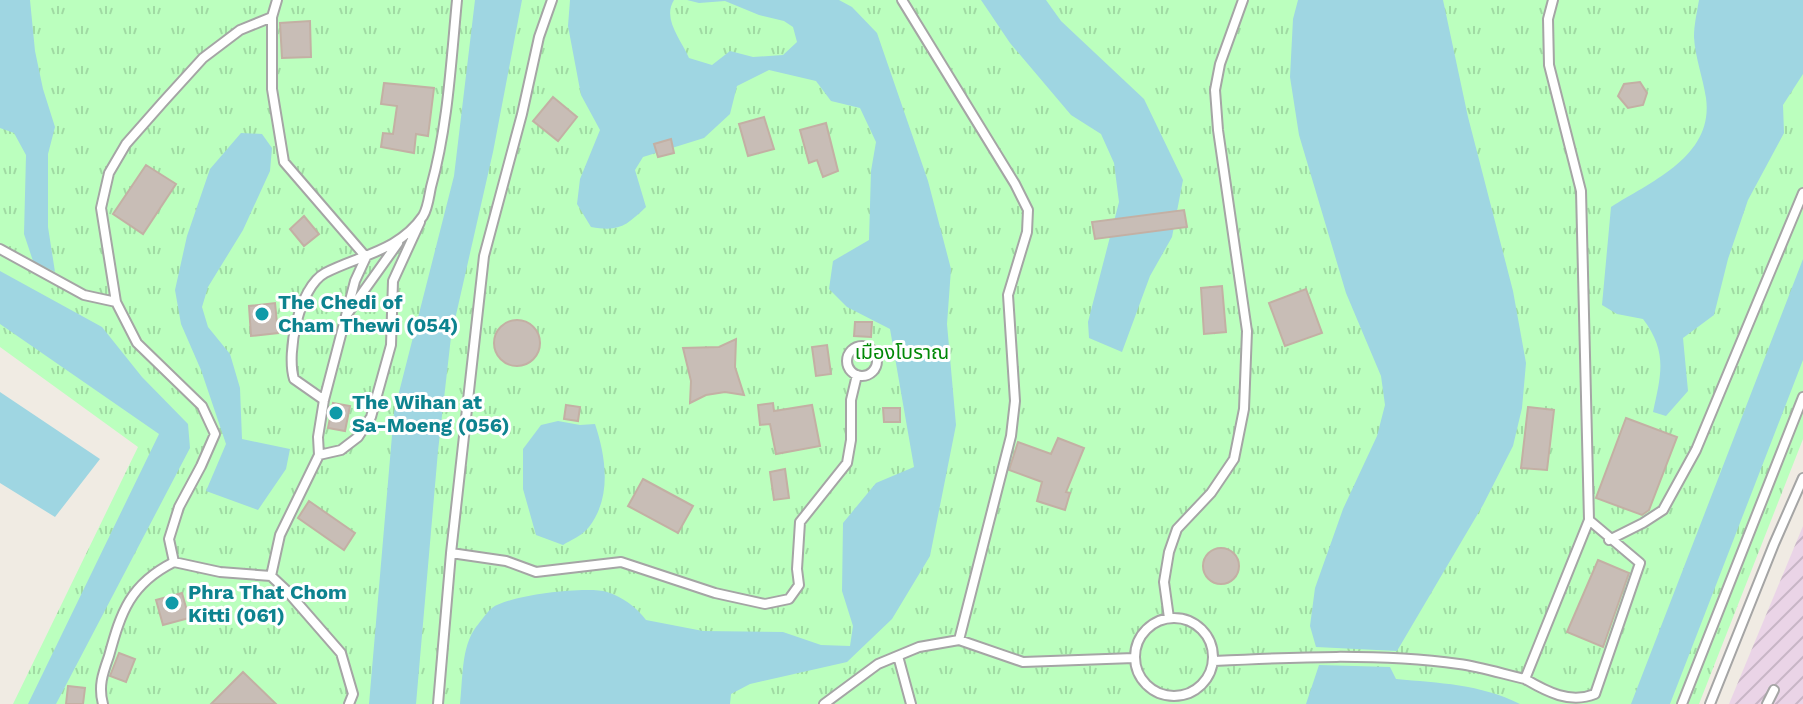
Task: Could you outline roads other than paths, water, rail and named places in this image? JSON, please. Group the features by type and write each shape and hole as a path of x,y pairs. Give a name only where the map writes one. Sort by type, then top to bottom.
{"lane":[{"path":"277,0 272,17 272,89 284,162 366,257"},
{"path":"319,455 341,450 358,437 371,417 391,345 393,281 424,214 441,152 457,0"},
{"path":"438,704 451,553 484,256 539,37 552,0"},
{"path":"902,0 1028,210 1027,232 1008,295 1015,401 1011,436 959,640"},
{"path":"1169,618 1164,582 1173,540 1177,529 1211,493 1234,459 1244,409 1247,331 1215,90 1220,64 1243,0"},
{"path":"1525,679 1589,520 1581,191 1549,65 1548,19 1553,0"},
{"path":"174,562 169,539 179,507 215,434 202,406 137,343 116,302 101,208 109,173 126,144 203,58 240,30 272,17"},
{"path":"1609,540 1663,510 1689,462 1803,193"},
{"path":"345,317 398,242 424,214"},
{"path":"324,400 294,379 290,357 295,323 306,298 321,275 398,242"},
{"path":"0,249 84,295 116,302"},
{"path":"271,576 280,535 319,455 318,437 324,400 355,281 366,257"},
{"path":"451,553 506,561 536,572 621,562 715,593 765,604 789,599 799,585 800,522 847,463 851,440 851,400 857,375"},
{"path":"1682,704 1803,397"},
{"path":"1710,704 1803,478"},
{"path":"1214,661 1309,656 1460,664 1525,679 1564,701 1579,702 1595,694 1640,567 1640,563 1589,520"},
{"path":"103,704 99,690 122,611 153,573 174,562 220,572 271,576 341,653 353,694 349,704"},
{"path":"1169,618 1183,619 1198,626 1208,636 1214,661 1208,678 1199,689 1183,696 1170,697 1156,693 1145,685 1134,658 1140,638 1150,626 1169,618"},
{"path":"824,704 878,664 919,647 959,640 1023,662 1134,658"},
{"path":"898,656 911,704"},
{"path":"1767,704 1774,690"},
{"path":"1153,704 1156,693"}],"water":[{"path":"0,0 30,0 35,51 55,127 48,154 48,227 55,272 33,261 24,234 26,155 14,133 0,128"},
{"path":"475,0 522,0 493,152 451,337 416,704 369,704 394,412 454,176"},
{"path":"570,0 674,0 671,22 689,58 712,65 730,51 753,57 783,55 797,42 793,27 725,1 699,3 687,0 839,0 852,7 877,33 928,181 951,269 947,324 956,425 930,556 892,619 847,662 750,684 731,694 730,704 460,704 468,644 476,627 492,608 501,603 548,593 597,590 629,603 646,620 703,631 783,632 821,645 850,646 853,626 842,591 843,523 876,483 914,467 890,329 847,307 829,289 833,261 869,240 871,171 876,142 860,108 831,101 816,81 769,70 737,86 730,114 704,138 643,157 635,170 646,207 639,214 615,228 591,227 577,204 580,179 600,130 581,95 568,26"},
{"path":"981,0 1046,0 1061,21 1144,99 1183,180 1172,237 1150,276 1122,352 1089,338 1088,322 1119,202 1114,163 1101,134 1071,115 1010,43"},
{"path":"1298,0 1443,0 1468,117 1513,291 1526,363 1522,408 1513,446 1483,505 1397,651 1316,647 1310,626 1315,588 1343,509 1377,436 1385,405 1381,376 1346,293 1299,135 1290,77 1293,19"},
{"path":"1699,0 1803,0 1803,74 1783,105 1784,133 1748,200 1728,259 1714,315 1683,338 1688,391 1666,416 1653,412 1660,364 1651,331 1643,319 1617,314 1602,305 1611,207 1677,164 1700,136 1706,118 1706,98 1694,37"},
{"path":"241,133 262,134 272,148 270,171 243,230 208,287 202,307 208,327 230,354 240,388 242,439 290,449 286,469 258,510 206,491 226,444 201,370 181,324 175,290 187,236 210,169"},
{"path":"1803,259 1803,360 1670,704 1631,704"},
{"path":"0,271 102,327 142,377 188,424 190,448 56,704 28,704 159,434 0,324"},
{"path":"0,392 100,459 55,517 0,483"},
{"path":"558,421 595,424 605,477 596,515 586,530 563,545 536,535 523,489 523,449 541,425"},
{"path":"1319,665 1390,667 1396,679 1475,688 1520,704 1306,704"}],"place":[{"name":"The Chedi of Cham Thewi (054)","path":"262,314"},
{"name":"The Wihan at Sa-Moeng (056)","path":"336,413"},
{"name":"Phra That Chom Kitti (061)","path":"172,603"}],"park label":[{"name":"เมืองโบราณ","path":"902,352"}]}
